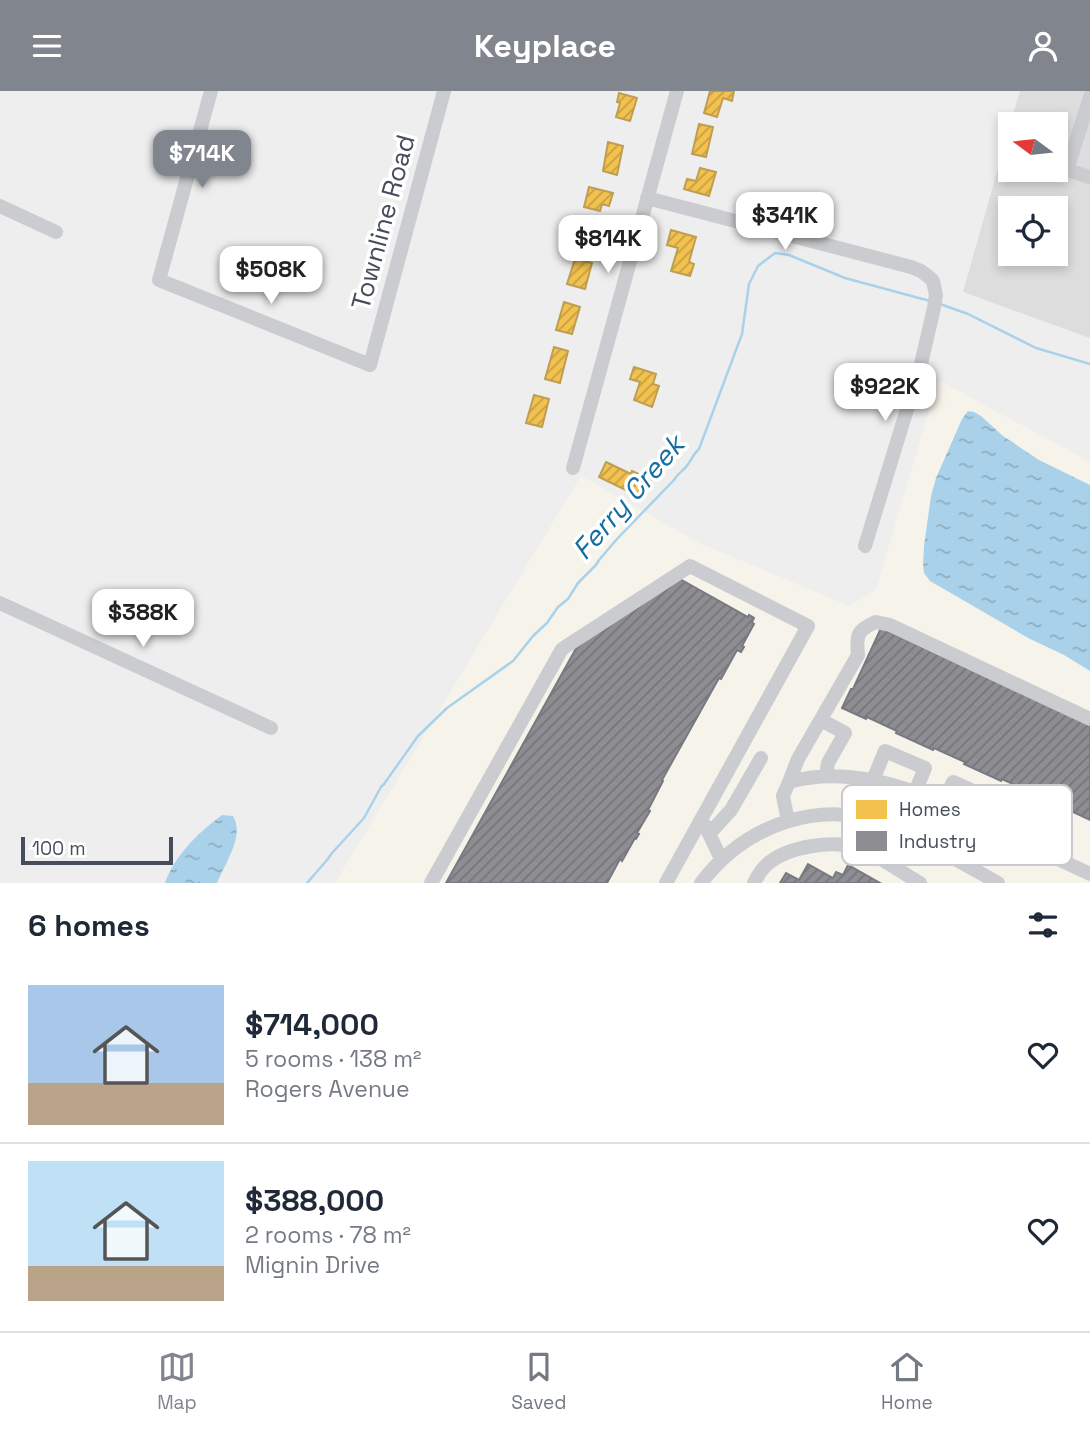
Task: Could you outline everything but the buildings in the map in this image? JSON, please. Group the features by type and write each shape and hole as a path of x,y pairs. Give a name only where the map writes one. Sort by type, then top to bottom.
{"street":[{"name":"Townline Road","path":"211,91 159,280 370,365 444,91"},
{"path":"573,468 677,91"},
{"path":"1090,99 1067,170 1090,177"},
{"path":"647,198 911,267 933,281 935,301 921,364 865,546"},
{"path":"0,206 56,232"},
{"path":"431,883 562,649 690,566 808,626 666,883"},
{"path":"0,603 271,727"},
{"path":"788,821 783,796 798,759 858,655 858,636 862,629 876,622 890,625 1090,719"},
{"path":"821,720 845,733 828,763 826,776"},
{"path":"873,780 885,751 925,768 918,785"},
{"path":"709,834 731,810 761,758"},
{"path":"789,782 804,777 845,776 895,785"},
{"path":"701,883 721,859 750,837 774,825 815,815 842,815"},
{"path":"702,817 721,859"},
{"path":"754,883 771,861 791,851 818,845 842,844"},
{"path":"889,865 920,883"},
{"path":"966,865 998,883"},
{"path":"1072,865 1089,872"}],"shaded area":[{"path":"1020,91 1090,91 1090,338 963,292 998,168 998,182 1068,182 1068,112 1014,112"},
{"path":"938,380 1090,462 1090,883 335,883 581,476 699,543 849,606 876,590"}],"water":[{"path":"968,411 981,416 1003,436 1039,460 1090,485 1090,671 930,581 924,573 924,546 931,496 936,478"},
{"path":"222,815 233,816 237,832 217,883 165,883 188,845"}],"waterway":[{"name":"Ferry Creek","path":"307,883 364,818 381,787 418,736 447,708 513,661 617,539 687,466 699,449 742,334 749,284 758,266 775,253 789,255 845,278 930,301"},
{"name":"Ferry Creek","path":"940,304 968,314 1036,348 1090,364"}]}
